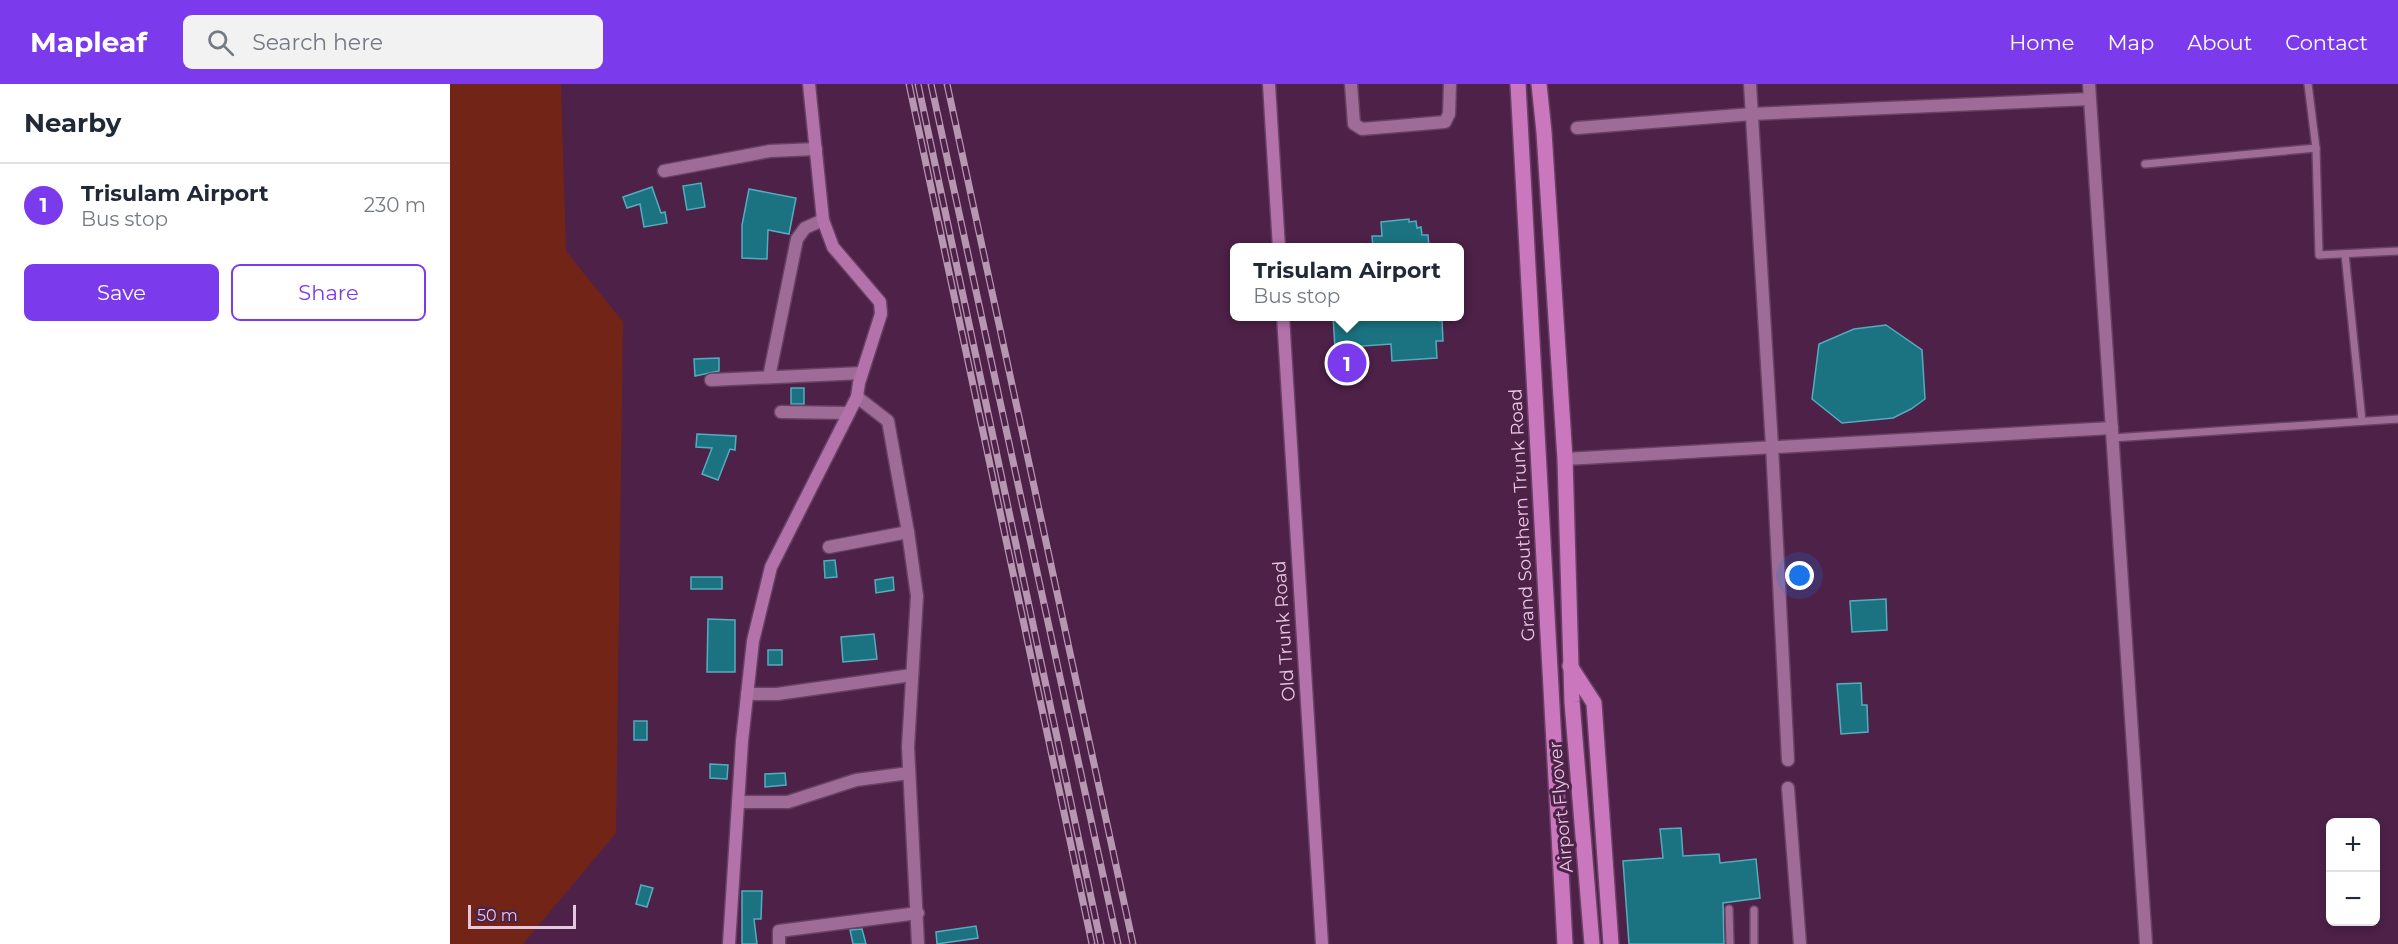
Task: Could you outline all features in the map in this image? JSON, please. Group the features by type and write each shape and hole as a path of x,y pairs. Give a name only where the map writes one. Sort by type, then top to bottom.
{"main road":[{"name":"Grand Southern Trunk Road","path":"1518,84 1564,944"},
{"path":"1539,84 1565,459 1570,666 1594,703 1611,944"},
{"name":"Airport Flyover","path":"1570,666 1592,944"}],"street":[{"path":"729,944 738,802 753,640 771,567 857,398 862,373 881,314 880,302 833,247 823,220 808,84"},
{"path":"1269,84 1279,243"},
{"path":"1351,84 1354,124 1362,129 1445,122 1449,114 1450,84"},
{"path":"1750,84 1788,760"},
{"path":"2089,84 2146,944"},
{"path":"1577,128 1752,114 2090,99"},
{"path":"664,171 770,151 816,149"},
{"path":"770,377 797,239 804,228 823,220"},
{"name":"Old Trunk Road","path":"1283,321 1322,944"},
{"path":"711,380 862,373"},
{"path":"857,398 888,421 917,596 908,747 918,944"},
{"path":"781,412 849,413"},
{"path":"1565,459 1772,446 2112,433"},
{"path":"829,547 908,532"},
{"path":"747,694 777,694 912,675"},
{"path":"738,802 788,802 856,780 909,773"},
{"path":"1788,788 1800,944"},
{"path":"779,944 779,931 918,913"}],"lane":[{"path":"2308,84 2316,148 2319,255 2398,251"},
{"path":"2145,164 2316,148"},
{"path":"2345,254 2362,421"},
{"path":"2112,433 2398,419"},
{"path":"1729,909 1730,944"},
{"path":"1754,910 1754,944"}],"shaded area":[{"path":"450,84 561,84 566,251 623,322 616,833 523,944 450,944"}],"building":[{"path":"701,183 705,207 687,210 683,186"},
{"path":"652,187 661,213 665,212 667,223 644,227 640,204 627,208 623,197"},
{"path":"749,189 796,198 789,234 768,230 767,259 742,258 742,225"},
{"path":"1409,219 1409,222 1416,221 1417,228 1421,227 1422,235 1428,235 1429,243 1373,243 1372,236 1382,236 1381,222"},
{"path":"1333,321 1442,321 1443,341 1436,341 1437,358 1392,361 1391,344 1335,348"},
{"path":"1886,325 1922,350 1925,399 1893,418 1842,423 1812,399 1819,344 1854,329"},
{"path":"719,358 719,371 695,376 694,359"},
{"path":"791,388 804,388 804,404 791,404"},
{"path":"697,434 736,436 735,450 730,449 718,480 702,474 712,448 696,447"},
{"path":"835,560 837,577 825,578 824,561"},
{"path":"691,577 722,577 722,589 691,589"},
{"path":"893,577 894,590 876,593 875,580"},
{"path":"1886,599 1887,630 1852,632 1850,601"},
{"path":"708,619 735,620 735,672 707,672"},
{"path":"874,634 877,659 843,662 841,637"},
{"path":"768,650 782,650 782,665 768,665"},
{"path":"1861,683 1862,705 1867,705 1868,732 1841,734 1837,684"},
{"path":"634,721 647,721 647,740 634,740"},
{"path":"710,764 728,765 727,779 710,778"},
{"path":"785,773 786,785 765,787 765,774"},
{"path":"1681,828 1683,856 1719,854 1720,863 1756,859 1760,898 1723,903 1724,944 1629,944 1623,861 1663,858 1660,829"},
{"path":"641,885 653,888 647,907 636,904"},
{"path":"742,891 762,891 761,919 754,919 757,944 742,944"},
{"path":"976,926 978,938 937,944 936,932"},
{"path":"862,929 866,944 853,944 850,930"}],"railway":[{"path":"909,84 1092,944"},
{"path":"918,84 1101,944"},
{"path":"931,84 1118,944"},
{"path":"947,84 1133,944"}],"place":[{"name":"Trisulam Airport","path":"1347,363"}]}
